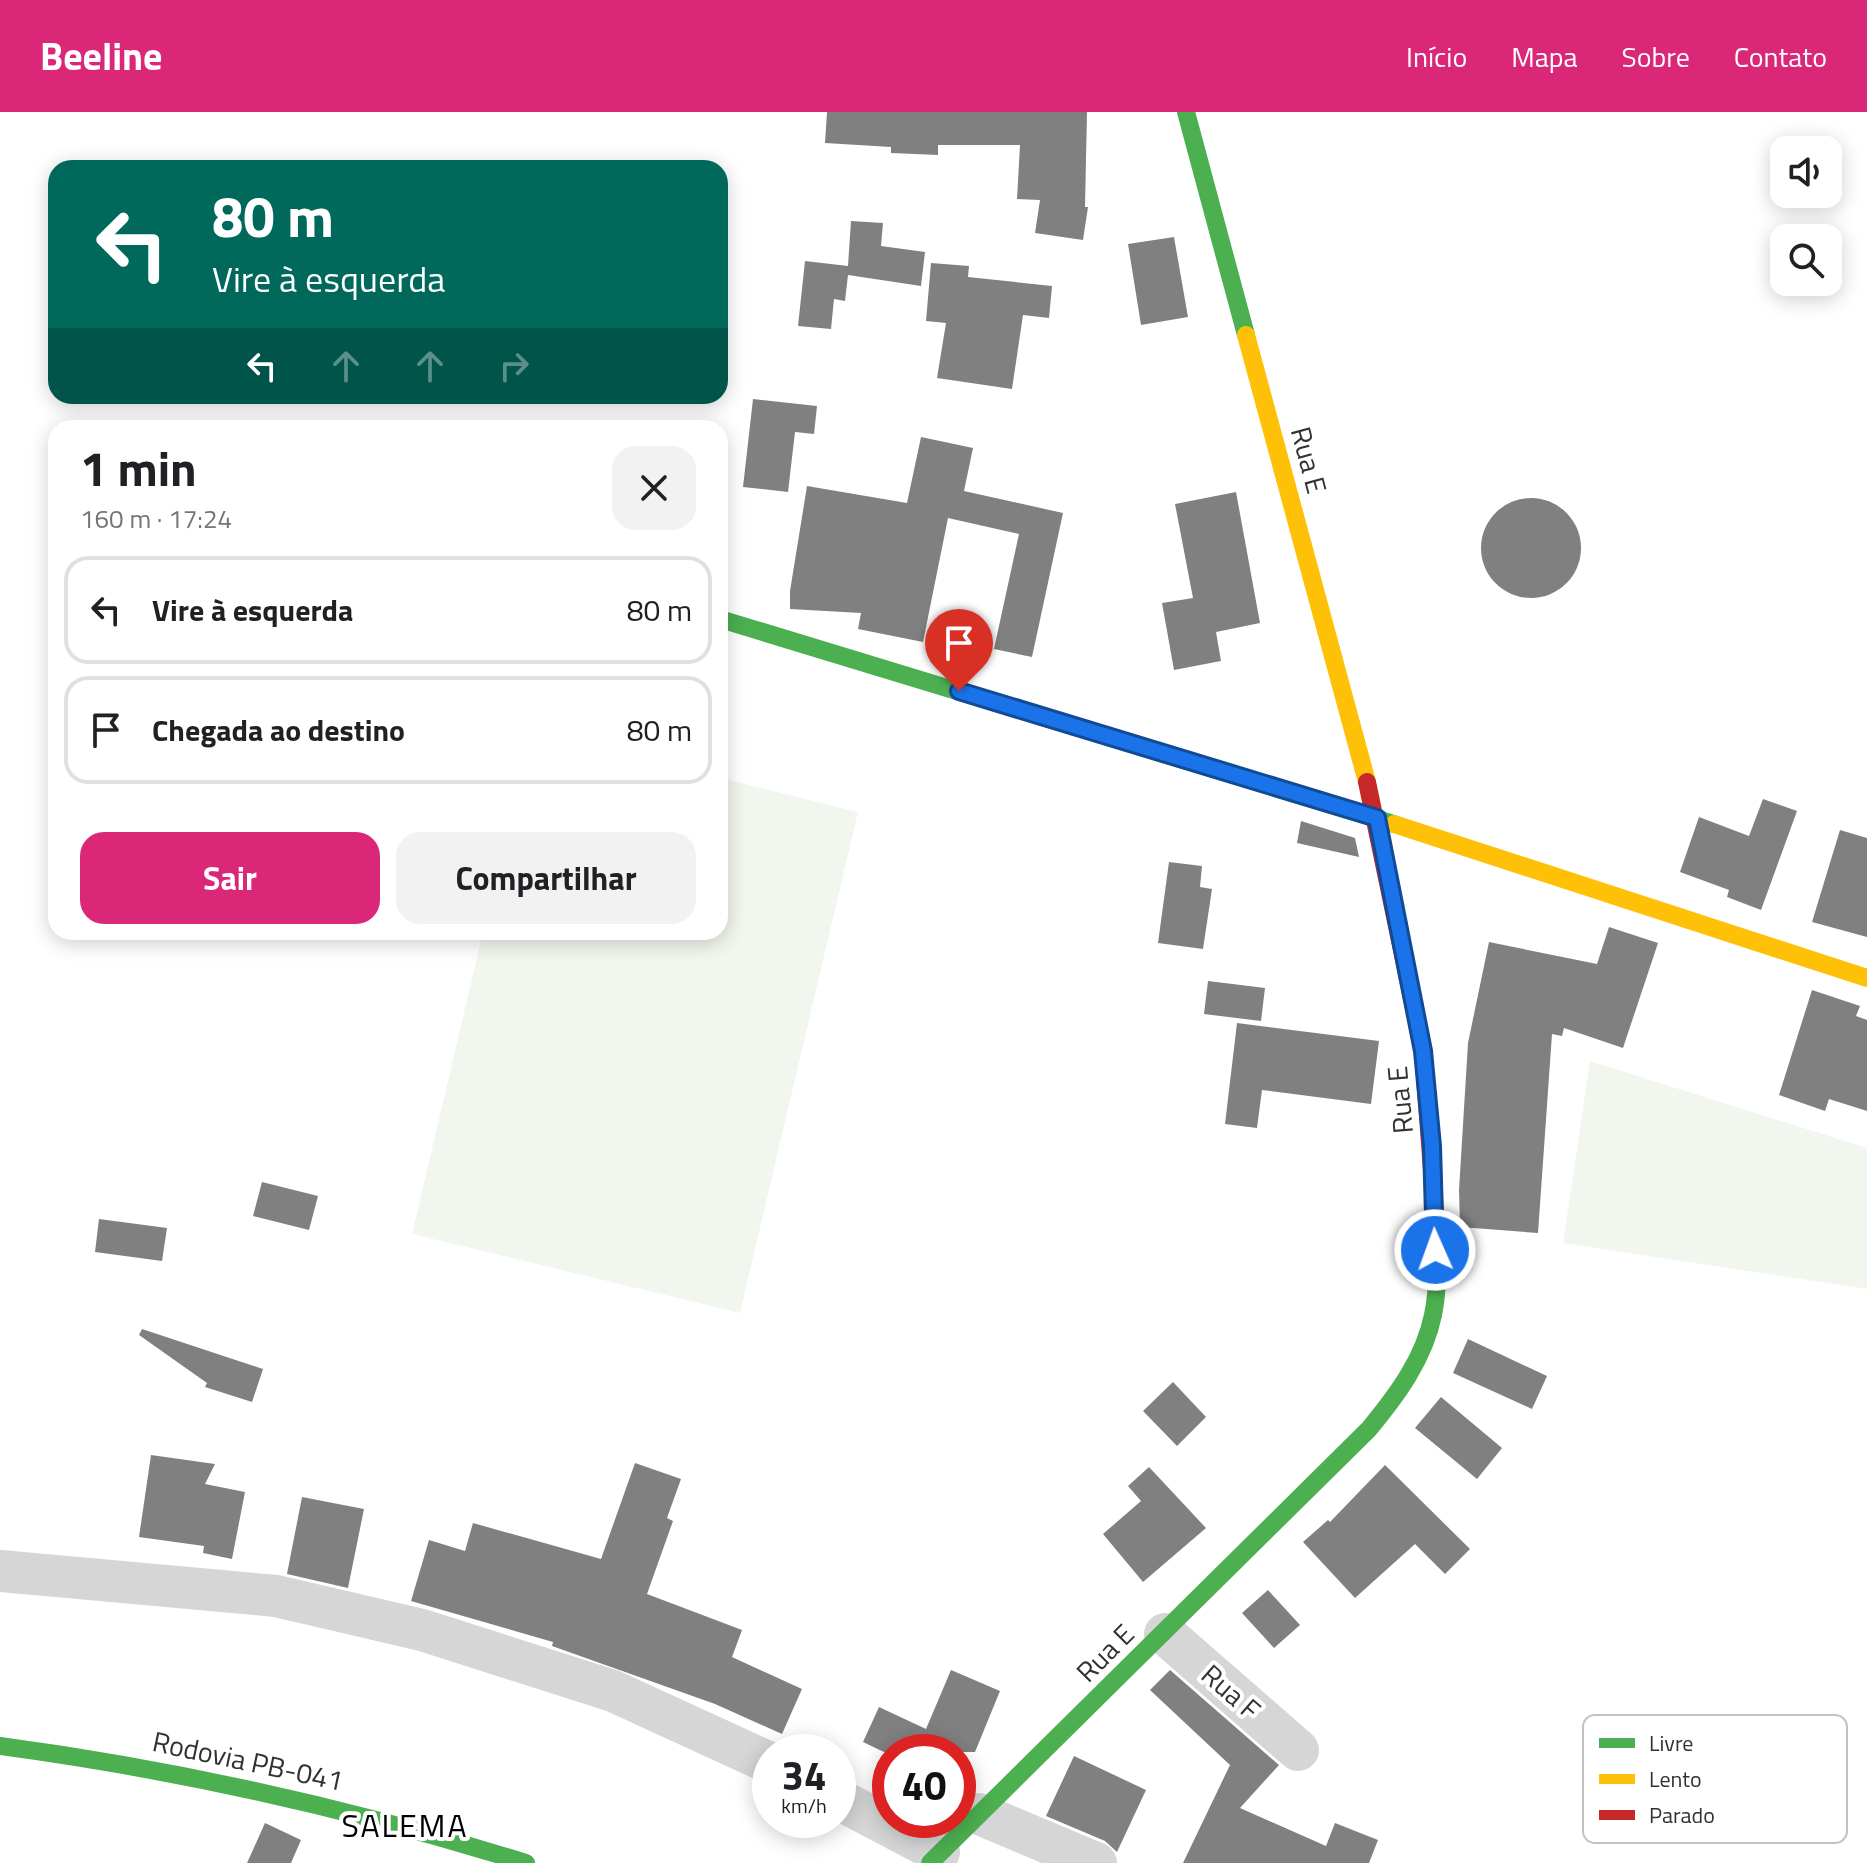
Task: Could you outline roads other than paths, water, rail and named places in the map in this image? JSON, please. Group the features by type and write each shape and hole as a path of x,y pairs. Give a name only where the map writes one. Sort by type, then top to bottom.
{"street":[{"name":"Rua E","path":"934,1857 1165,1634 1369,1429 1398,1393 1420,1355 1433,1315 1436,1276 1429,1099 1412,988 1377,818 1186,112"},
{"path":"728,621 1377,818 1867,978"},
{"path":"0,1571 276,1596 422,1630 613,1691 752,1755"},
{"name":"Rua F","path":"1165,1634 1298,1750"},
{"name":"Rodovia PB-041","path":"0,1746 91,1757 260,1790 419,1828 526,1863"},
{"path":"856,1810 934,1857"},
{"path":"979,1814 1096,1863"}],"district":[{"name":"SALEMA","path":"405,1826"}]}
